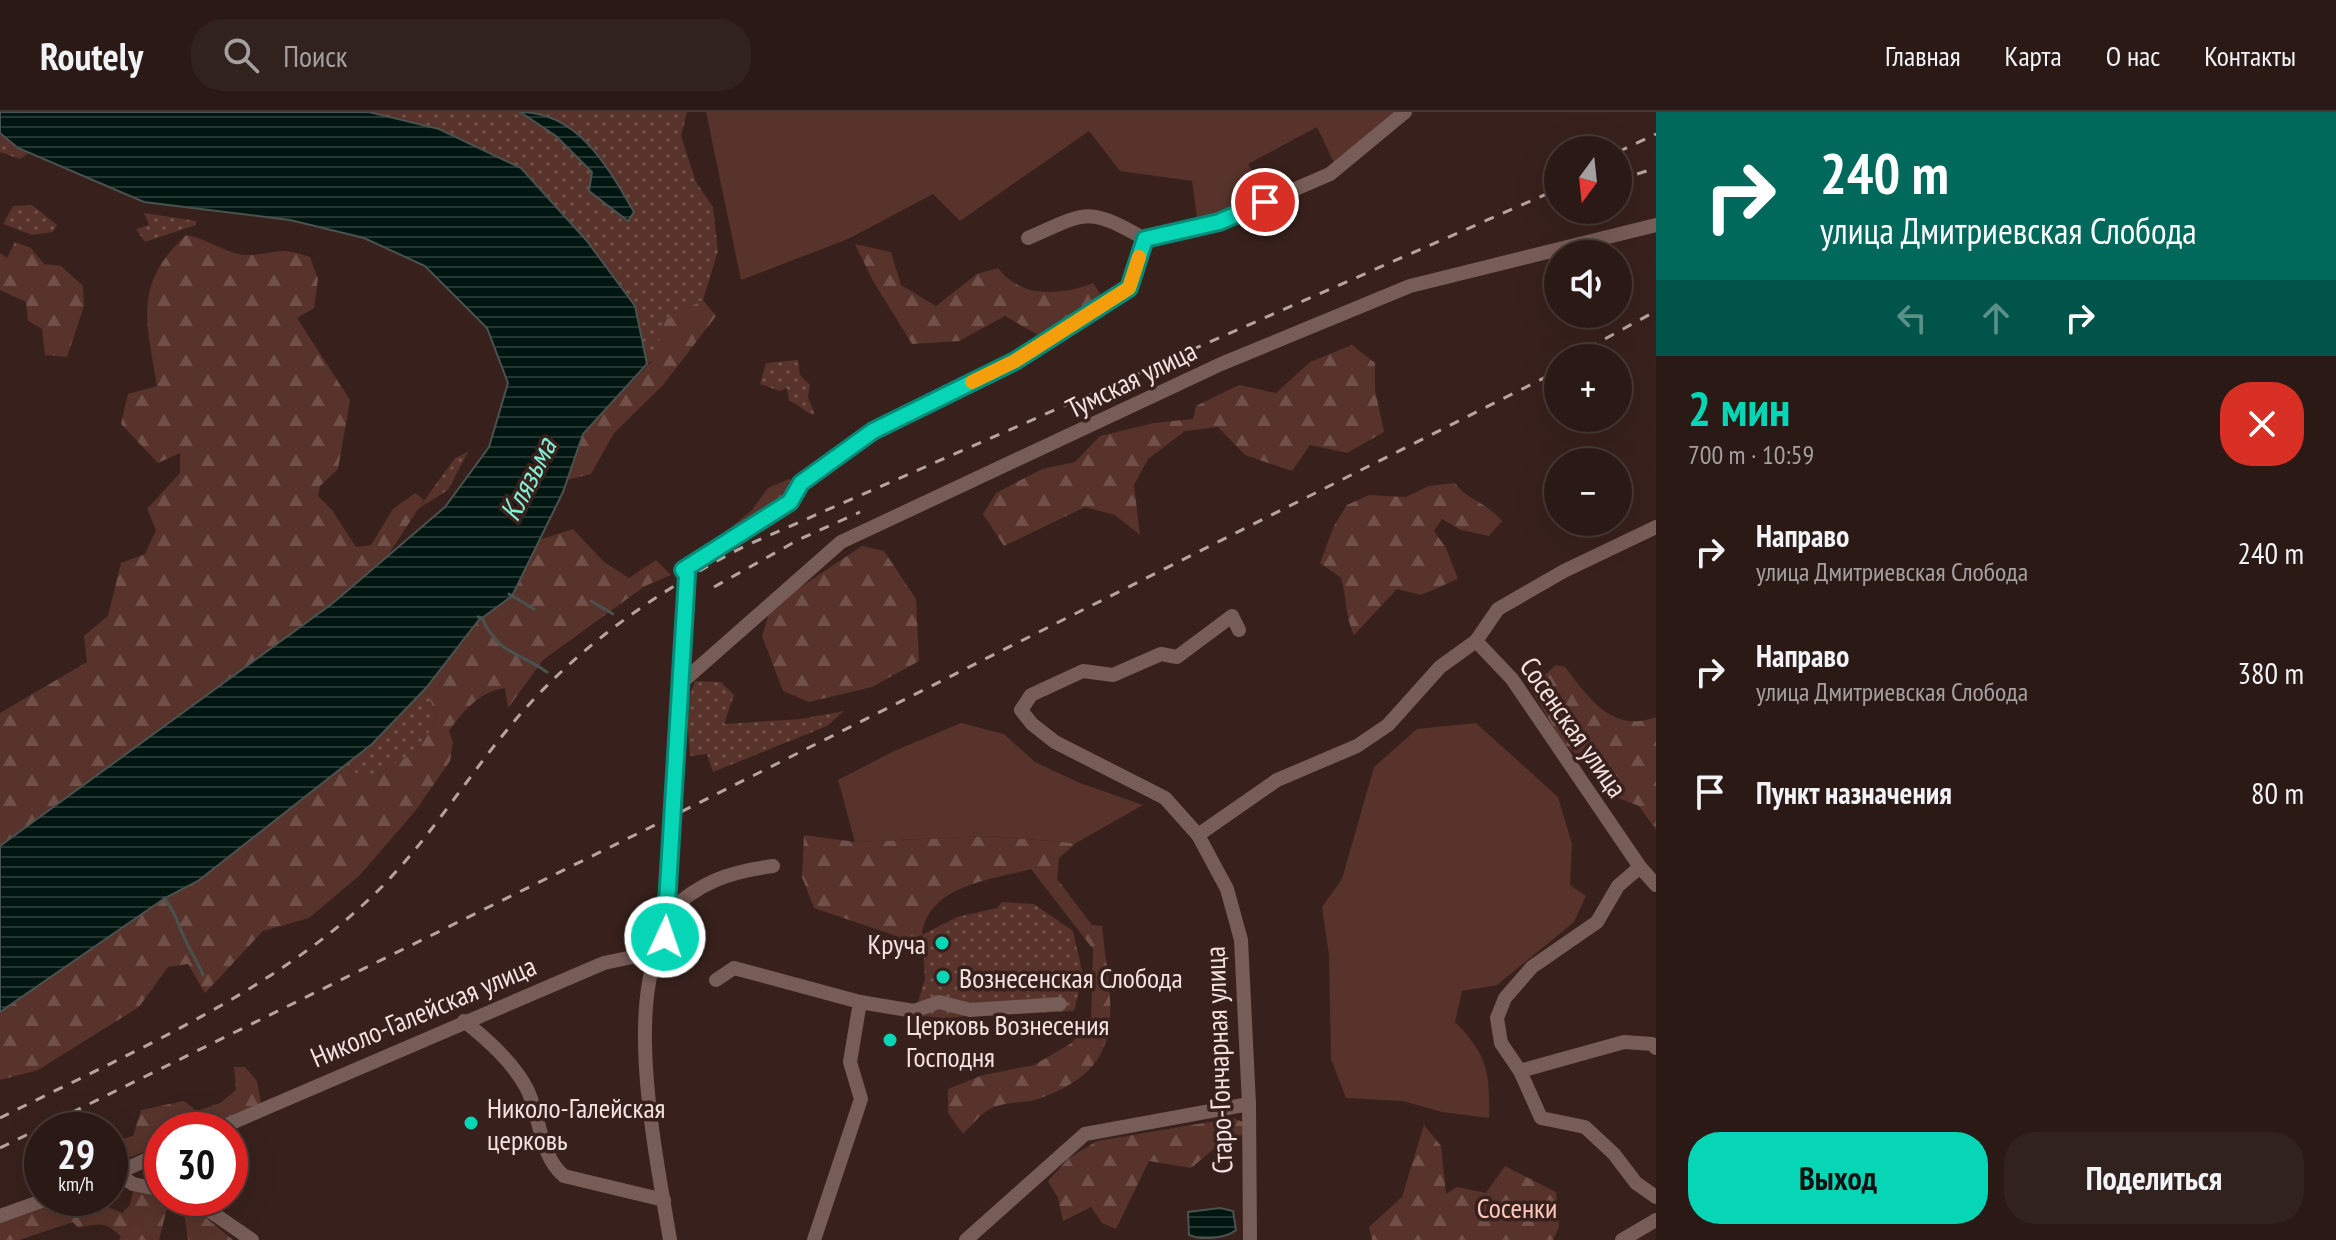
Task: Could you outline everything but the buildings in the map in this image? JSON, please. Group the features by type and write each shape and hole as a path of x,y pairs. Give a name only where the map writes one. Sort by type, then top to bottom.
{"street":[{"path":"1028,238 1077,217 1104,216 1145,239 1219,222 1330,174 1405,112"},
{"name":"Тумская улица","path":"681,683 841,542 1221,364 1410,286 1656,225"},
{"path":"670,1240 644,1056 656,952 665,937 687,575 683,570 790,502 801,483 873,431 1015,361 1129,288 1145,239"},
{"path":"1198,835 1277,780 1357,746 1388,725 1440,667 1476,641 1498,609 1524,592 1656,527"},
{"name":"Старо-Гончарная улица","path":"1239,630 1232,616 1177,657 1161,654 1113,675 1083,671 1031,695 1021,710 1032,724 1055,742 1165,798 1198,835 1227,889 1241,940 1249,1104 1250,1240"},
{"name":"Сосенская улица","path":"1476,641 1512,679 1640,867 1656,885"},
{"path":"666,914 684,897 733,871 773,866"},
{"path":"1640,867 1618,886 1597,922 1532,967 1505,998 1497,1018 1501,1043 1520,1071 1541,1118 1585,1127 1614,1154 1636,1183 1656,1197"},
{"name":"Николо-Галейская улица","path":"248,1116 604,963 656,952"},
{"path":"716,980 734,968 860,1002 914,1011 939,1002 970,1010 1060,1004"},
{"path":"814,1240 861,1099 850,1062 860,1002"},
{"path":"464,1021 488,1041 527,1088 552,1167 564,1176 664,1200"},
{"path":"1520,1071 1624,1042 1652,1044 1656,1048"},
{"path":"972,1238 1085,1134 1249,1104"},
{"path":"0,1216 24,1207"},
{"path":"217,1216 252,1240"},
{"path":"1622,1240 1656,1220"}],"green space":[{"path":"369,112 687,112 681,136 696,182 713,207 718,251 703,300 666,320 655,359 647,364 643,341 439,129"},
{"path":"706,112 1395,112 1335,165 1317,127 1248,164 1266,196 1225,213 1197,218 1192,181 1120,171 1089,131 960,221 933,194 848,239 741,280"},
{"path":"0,133 29,153 20,159 0,152"},
{"path":"32,205 57,225 53,232 32,235 3,224 13,206"},
{"path":"144,213 196,221 196,225 145,242 136,229 149,225"},
{"path":"186,235 240,254 282,251 310,257 318,279 314,308 297,318 350,400 338,469 320,486 318,496 332,510 356,547 371,545 393,509 415,493 424,500 388,555 333,603 0,846 0,713 87,662 84,636 108,616 121,563 145,554 156,530 147,509 180,473 180,453 158,463 121,424 128,394 157,386 147,322 151,287 169,253"},
{"path":"15,242 31,248 44,264 61,266 83,286 84,306 67,357 45,355 42,329 28,321 26,302 0,290 0,253 7,258"},
{"path":"855,244 891,252 901,285 936,306 977,274 998,268 1007,278 1029,289 1055,292 1093,283 1101,295 1038,335 1005,316 959,341 912,344 873,281"},
{"path":"703,300 716,316 663,385 614,433 591,474 567,480 583,434 654,359 665,320"},
{"path":"1352,345 1375,363 1375,390 1384,432 1347,453 1310,445 1292,471 1245,455 1218,427 1185,431 1148,459 1134,485 1140,535 1115,515 1085,507 1004,546 983,514 996,493 1042,469 1075,462 1100,436 1154,423 1193,419 1196,406 1239,385 1276,393 1310,362"},
{"path":"798,360 800,375 810,385 808,397 815,415 789,401 787,388 780,391 760,384 766,363"},
{"path":"468,452 448,490 418,509 455,458"},
{"path":"789,479 793,481 783,499 721,544 715,540 752,510 768,488"},
{"path":"1455,483 1502,521 1489,536 1461,530 1442,519 1434,531 1446,548 1458,579 1421,595 1397,589 1354,635 1341,578 1320,563 1334,526 1347,505 1369,495 1406,497 1429,486"},
{"path":"573,529 604,562 629,578 656,560 671,575 645,586 543,660 508,708 505,688 488,693 473,703 449,731 453,742 450,761 416,810 360,875 309,918 263,931 205,993 188,964 168,967 139,1007 38,1070 0,1080 0,1012 165,898 198,881 344,766 367,780 419,750 437,718 426,688 478,620 512,596 539,540"},
{"path":"862,546 884,551 916,599 919,661 872,687 809,702 783,691 762,636 771,607"},
{"path":"1556,665 1565,667 1592,700 1614,717 1640,721 1656,717 1656,830 1639,806 1606,793 1587,763 1563,743 1530,688"},
{"path":"695,681 721,682 734,695 724,724 801,719 844,711 827,726 713,772 707,754 690,756 686,706"},
{"path":"426,688 437,718 419,750 367,780 344,766 372,744"},
{"path":"961,723 1004,734 1035,762 1080,783 1143,805 1076,843 987,836 855,842 838,780 894,751"},
{"path":"1476,723 1558,797 1572,844 1570,885 1586,896 1574,922 1497,985 1462,991 1455,1022 1481,1055 1485,1066 1489,1118 1442,1112 1403,1101 1346,1098 1331,1059 1329,955 1322,907 1342,879 1374,767 1417,729"},
{"path":"804,835 855,842 987,836 1076,843 1059,858 1057,879 1092,925 1102,926 1109,983 1109,1030 1102,1051 1089,1069 1068,1085 1038,1099 990,1109 963,1134 948,1113 948,1089 983,1075 1034,1065 1070,1044 1091,1022 1093,949 1031,869 964,887 949,895 936,905 927,918 922,935 908,940 814,908 802,877"},
{"path":"1002,902 1034,904 1073,931 1083,975 1074,1011 1016,1014 1004,1008 950,1019 914,1015 925,979 922,935 957,917 997,908"},
{"path":"234,1067 245,1067 257,1081 261,1103 240,1112 144,1112 144,1152 128,1157 128,1137 133,1136 141,1110 184,1101 197,1111 220,1103 236,1090"},
{"path":"1233,1118 1245,1123 1246,1133 1216,1147 1191,1168 1149,1161 1116,1229 1102,1223 1091,1207 1063,1221 1058,1198 1048,1181 1069,1158 1097,1141"},
{"name":"Сосенки","path":"1424,1125 1441,1146 1446,1194 1457,1187 1486,1193 1505,1166 1556,1192 1559,1227 1553,1240 1372,1240 1369,1227 1402,1197"},
{"path":"133,1191 144,1191 144,1216 165,1216 159,1240 119,1240 121,1237 107,1226 97,1224 78,1228 73,1222 19,1240 0,1240 0,1222 24,1213 24,1216 128,1216"},
{"path":"185,1216 204,1216 233,1240 188,1240"}],"water":[{"name":"Клязьма","path":"0,112 369,112 439,129 521,168 587,241 635,306 647,364 583,434 563,492 512,596 478,621 426,688 372,744 198,881 165,898 0,1012 0,846 333,603 445,507 489,447 508,383 487,328 425,266 364,238 290,220 144,202 18,148 0,133"},
{"path":"520,112 540,114 559,121 589,145 634,212 628,221 589,191 592,172 556,136"},
{"path":"1220,1208 1233,1211 1236,1230 1213,1238 1189,1235 1188,1212"}],"waterway":[{"path":"509,594 534,609"},
{"path":"591,601 613,614"},
{"path":"478,617 482,618 502,646 547,672"},
{"path":"164,898 203,975"}],"railway":[{"path":"1632,145 1656,134"},
{"path":"1632,176 1656,168"},
{"path":"0,1118 142,1048 238,996 326,936 365,903 404,863 532,701 587,649 679,583 745,546 1544,195"},
{"path":"1596,344 1656,311"},
{"path":"0,1148 651,827 1544,378"},
{"path":"714,587 798,540 860,512"}],"slow traffic":[{"path":"972,382 1015,361 1129,288 1139,257"}],"place":[{"name":"Круча","path":"942,943"},
{"name":"Вознесенская Слобода","path":"943,977"},
{"name":"Церковь Вознесения Господня","path":"890,1040"},
{"name":"Николо-Галейская церковь","path":"471,1123"}],"route":[{"path":"665,937 687,575 683,570 790,502 801,483 873,431 1015,361 1129,288 1145,239 1219,222 1265,202"}]}
